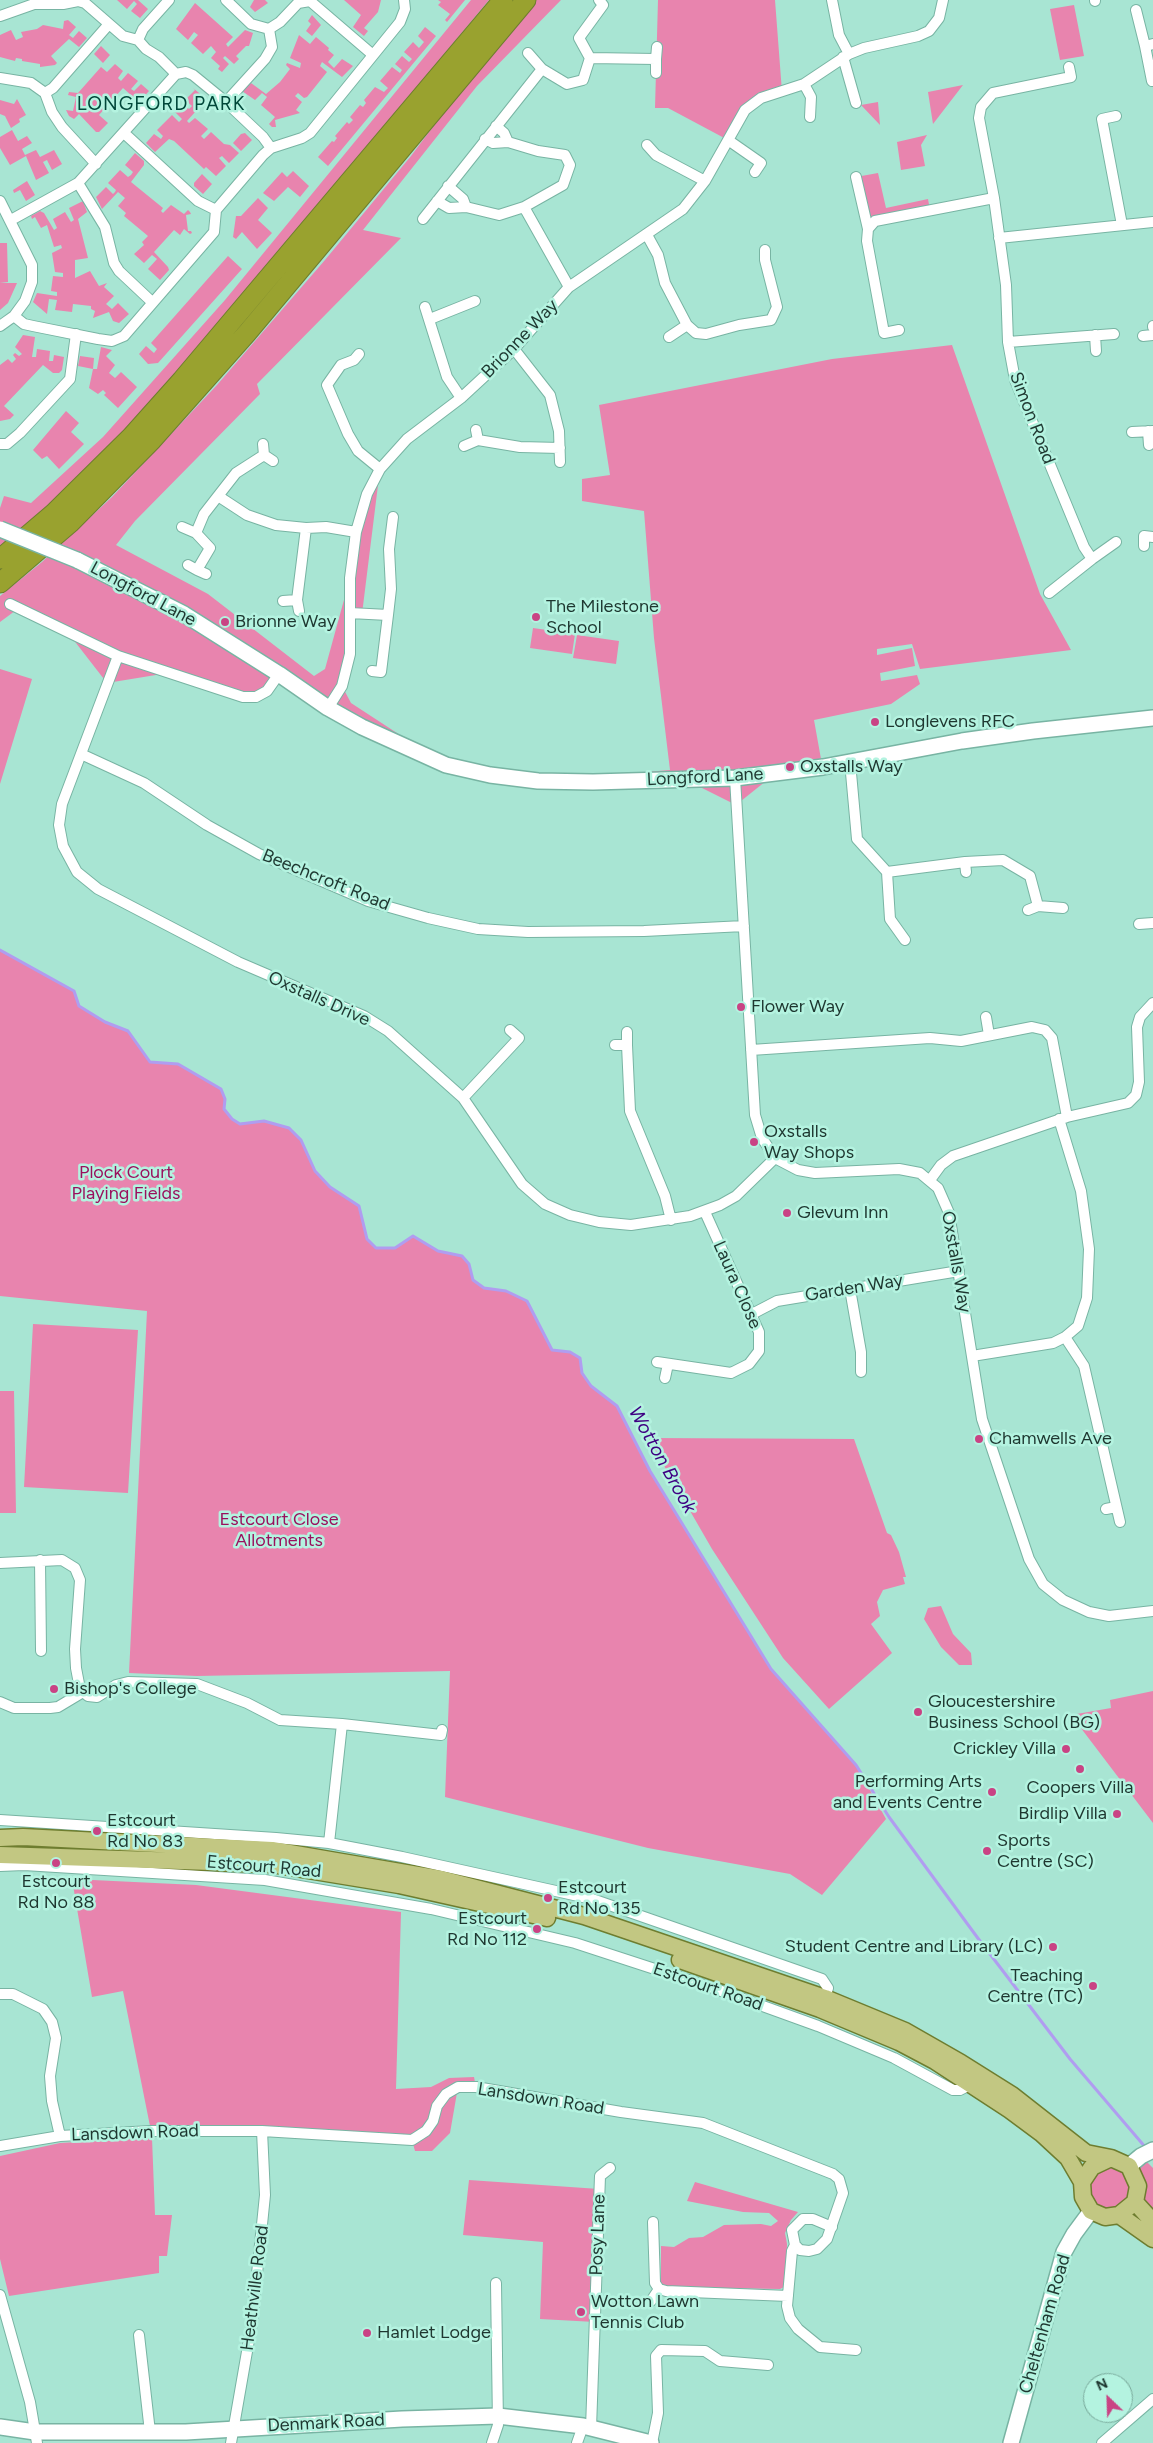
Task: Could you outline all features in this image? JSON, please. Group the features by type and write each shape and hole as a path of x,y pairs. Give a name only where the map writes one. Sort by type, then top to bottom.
{"highway":[{"path":"0,559 54,513 131,437 194,366 503,0"},
{"path":"0,583 70,523 152,440 247,333 526,0"}],"main road":[{"name":"Estcourt Road","path":"0,1838 23,1837 274,1844 401,1864 441,1879 584,1916 825,1998 905,2031 1012,2095 1086,2154 1111,2158"},
{"name":"Estcourt Road","path":"0,1854 271,1864 437,1892 579,1925 820,2009 899,2042 972,2084 1041,2133 1068,2158 1082,2182"},
{"path":"1141,2157 1135,2202 1119,2215 1105,2217 1091,2211 1084,2197 1082,2182 1092,2167 1111,2158 1141,2157"},
{"path":"1135,2202 1153,2222"},
{"path":"1119,2215 1153,2239"}],"street":[{"path":"138,40 143,29 169,0"},
{"path":"226,0 252,24 269,29 280,22 298,3 310,1 373,56"},
{"path":"14,316 24,324 112,341 124,336 214,232 216,210 271,148 302,138 310,133 400,22 405,9 404,0"},
{"path":"528,53 542,68 567,84 583,80 590,58 579,38 603,5 599,0"},
{"path":"832,0 856,103"},
{"name":"Brionne Way","path":"328,708 342,686 350,654 350,578 356,532 367,494 380,469 407,439 461,398 514,349 569,287 683,209 706,181 745,110 761,98 804,84 846,55 864,48 918,36 929,31 939,18 943,0"},
{"path":"0,16 34,4 63,4 78,1 85,4 123,36 138,40 176,74"},
{"path":"1136,10 1149,45 1152,82"},
{"path":"45,93 53,88 109,24"},
{"path":"226,102 265,60 272,47 269,29"},
{"path":"656,73 657,47"},
{"path":"590,58 656,59"},
{"name":"Simon Road","path":"1069,67 1071,77 993,93 981,107 979,118 1000,238 1006,285 1008,342 1015,380 1084,547 1092,559"},
{"path":"423,219 542,68"},
{"path":"11,220 78,183 176,74 189,73 226,102 271,148"},
{"path":"0,78 30,83 45,93 52,112 62,128 96,164"},
{"path":"804,84 811,98 810,117"},
{"path":"1116,116 1102,119 1122,225"},
{"path":"496,126 504,133 508,142"},
{"path":"124,133 198,201 216,210"},
{"path":"437,200 449,208 466,207 499,215 524,207 563,185 570,165 565,155 538,151 508,142 493,143 485,139"},
{"path":"728,140 761,163 754,172"},
{"path":"646,145 653,159 706,181"},
{"path":"856,177 868,229 867,241 884,333 898,330"},
{"path":"78,183 104,227 114,263 119,272 152,302"},
{"path":"563,185 570,194"},
{"path":"448,186 463,199 466,207"},
{"path":"868,229 875,221 994,198"},
{"path":"0,201 32,265 32,282 25,301 14,316 0,326"},
{"path":"524,207 545,256 569,287"},
{"path":"1000,238 1153,222"},
{"path":"647,235 658,255 665,283 688,325 696,333 706,334 739,325 770,320 777,307 762,257"},
{"path":"430,319 466,310 475,302"},
{"path":"425,307 447,377 461,398"},
{"path":"669,337 688,325"},
{"path":"0,444 7,444 20,433 70,379 76,334"},
{"path":"1008,342 1114,334"},
{"path":"1095,335 1096,350"},
{"path":"514,349 550,395 559,431 560,462"},
{"path":"357,360 341,365 322,385 358,451 380,469"},
{"path":"1132,432 1150,431 1149,445"},
{"path":"464,446 477,435 520,448 560,448"},
{"path":"263,444 264,455"},
{"path":"264,455 273,461"},
{"path":"196,533 204,514 236,473 264,455"},
{"path":"218,496 247,515 276,525 306,528 326,527 356,532"},
{"path":"382,672 391,589 389,549 393,517"},
{"path":"182,527 196,533 210,548 197,570"},
{"path":"299,612 297,600 306,528"},
{"name":"Longford Lane","path":"0,529 77,560 184,614 279,674 328,708 396,744 446,765 490,775 538,781 593,782 735,778 823,768 1024,732 1153,718"},
{"path":"1144,546 1144,536 1153,537"},
{"path":"1049,593 1116,542"},
{"path":"283,601 297,600"},
{"path":"10,604 118,656 243,697 256,697 267,691 279,674"},
{"path":"350,613 388,615"},
{"name":"Oxstalls Drive","path":"118,656 62,804 59,826 64,846 77,872 98,889 238,962 364,1016 388,1031 464,1098 522,1184 545,1204 570,1216 599,1222 631,1225 671,1220 705,1212 736,1196 775,1158"},
{"name":"Beechcroft Road","path":"81,754 144,783 207,825 260,854 368,901 428,918 478,929 528,932 644,931 744,926"},
{"path":"850,762 857,839 887,872 890,919 906,940"},
{"path":"735,778 755,1115 762,1138 775,1158 798,1170 815,1173 899,1169 920,1173 930,1180 941,1165 953,1156 1063,1118 1118,1106 1134,1098 1139,1082 1137,1027 1140,1017 1153,1003"},
{"path":"887,872 966,867 1003,860 1033,873 1033,908 1062,908"},
{"path":"1140,924 1153,923"},
{"path":"986,1017 989,1035"},
{"path":"751,1050 930,1038 961,1041 1032,1027 1045,1030 1052,1038 1063,1118 1081,1191 1089,1250 1087,1298 1078,1326 1065,1337 1053,1343 972,1356"},
{"path":"464,1098 518,1038 510,1030"},
{"path":"627,1032 630,1111 665,1196 671,1220"},
{"path":"615,1045 627,1045"},
{"name":"Oxstalls Way","path":"930,1180 944,1197 949,1214 982,1419 1029,1559 1043,1584 1063,1600 1089,1612 1109,1616 1153,1611"},
{"name":"Laura Close","path":"657,1362 731,1373 749,1364 759,1351 759,1332 705,1212"},
{"name":"Garden Way","path":"752,1314 777,1301 958,1271"},
{"path":"850,1289 861,1352 861,1372"},
{"path":"1065,1337 1084,1366 1111,1508 1120,1522"},
{"path":"665,1378 668,1364"},
{"path":"40,1560 41,1651"},
{"path":"0,1562 62,1560 75,1568 78,1574 80,1592 75,1658 77,1682 88,1696 97,1697 116,1685 128,1682 197,1684 247,1703 280,1720 342,1724 442,1735"},
{"path":"0,1702 14,1708 50,1708 58,1707 83,1692"},
{"path":"329,1843 342,1724"},
{"name":"Estcourt Road","path":"0,1820 274,1844 329,1843 401,1864"},
{"name":"Estcourt Road","path":"0,1866 24,1865 265,1880 432,1908 575,1943 713,1988 818,2026 894,2058 953,2090 960,2090 972,2084"},
{"path":"432,1908 437,1892"},
{"path":"0,1994 13,1994 43,2009 52,2022 56,2038 52,2059 51,2085 60,2136"},
{"name":"Lansdown Road","path":"0,2146 60,2136 151,2131 262,2131 412,2140 426,2131 433,2121 437,2106 446,2094 458,2087 476,2087 621,2112 703,2123 833,2174 839,2179 843,2193 827,2239 817,2249 800,2250 795,2245"},
{"name":"Heathville Road","path":"232,2436 252,2322 265,2196 262,2131"},
{"name":"Posy Lane","path":"587,2427 600,2176 610,2168"},
{"name":"Cheltenham Road","path":"1011,2443 1064,2252 1074,2234 1091,2211"},
{"path":"832,2227 813,2219 803,2219 792,2230 795,2245 792,2251 788,2296 790,2318 798,2329 820,2347 856,2350"},
{"path":"653,2222 655,2283 659,2289 666,2291 788,2296"},
{"path":"492,2443 498,2425 496,2283"},
{"path":"651,2301 659,2289"},
{"path":"0,2295 30,2402 36,2438"},
{"path":"139,2335 150,2432"},
{"path":"652,2443 658,2413 656,2356 661,2350 705,2351 720,2361 768,2365"},
{"path":"1102,2443 1153,2399"},
{"name":"Denmark Road","path":"0,2427 36,2438 150,2432 232,2436 402,2419 498,2416 587,2427 652,2443"},
{"path":"576,2443 587,2427"}],"green space":[{"path":"117,0 138,0 148,9 140,18 131,11 137,4 134,1 127,9"},
{"path":"254,0 265,0 268,3 255,12 250,7"},
{"path":"344,0 381,0 378,12 364,28 368,31 364,36 353,27 361,15"},
{"path":"438,0 465,0 447,22 445,20 450,14 438,5 441,2"},
{"path":"471,0 489,0 208,339 117,439 41,513 0,547 0,508 4,496 31,503 103,437 225,300"},
{"path":"536,0 561,0 477,86 363,230 401,238 257,384 260,394 135,521 116,545 208,594 314,676 325,669 350,578 356,532 380,469 362,614 351,613 342,686 351,703 446,765 279,674 256,697 168,673 107,683 69,634 19,608 0,622 0,596 42,562 112,497 217,385 325,260"},
{"path":"658,0 775,0 782,92 745,110 728,140 668,108 655,108"},
{"path":"195,3 233,37 226,44 228,47 245,30 253,33 249,46 246,46 236,56 239,59 234,64 225,56 223,58 229,64 222,72 218,69 220,66 211,58 216,52 211,46 203,54 191,43 198,35 194,32 188,40 176,29"},
{"path":"1074,5 1084,56 1060,60 1050,9"},
{"path":"312,15 321,25 312,36 306,31 311,24 308,21"},
{"path":"68,20 76,27 69,35 73,38 79,31 87,38 79,47 69,39 51,56 57,63 55,65 40,67 40,64 22,61 22,59 16,58 15,61 0,57 0,35 11,30 16,40 23,37 21,32 37,29 43,25 63,29 64,21"},
{"path":"425,27 436,36 328,166 318,157 332,141 334,142 337,138 335,136 347,122 349,124 353,120 350,117 360,105 363,107 366,103 364,100 375,87 384,92 388,88 380,81 392,67 400,73 402,70 395,64 402,56 409,62 412,59 404,52 413,42 419,48 424,42 418,36"},
{"path":"299,35 310,44 316,37 329,48 328,50 334,55 328,62 334,68 342,59 353,66 342,77 322,62 320,66 327,72 307,97 304,98 298,93 295,96 302,102 296,110 300,113 275,120 276,127 272,127 269,124 275,117 261,105 267,97 262,93 255,100 242,91 251,83 266,94 280,82 290,69 286,65 287,63 300,68 301,63 290,58"},
{"path":"101,46 110,55 103,63 94,54"},
{"path":"115,64 123,71 118,78 121,81 128,73 138,81 131,89 134,91 141,84 149,91 139,102 123,88 99,115 108,123 99,132 96,132 79,114 74,119 69,116 66,110 73,111 76,97 68,95 69,92 78,93 101,67 107,72"},
{"path":"963,85 933,124 928,92"},
{"path":"193,88 204,97 205,101 187,121 189,123 195,118 208,129 201,136 204,139 211,132 224,144 230,145 239,153 229,163 222,156 219,158 226,166 216,176 206,167 204,169 174,141 169,139 155,152 146,143 154,134 161,139 163,136 157,130 172,115 179,122 182,119 175,112 183,104 189,109 192,106 185,100 195,90"},
{"path":"17,99 26,115 19,119 20,122 11,128 5,116 0,114 0,100 14,104"},
{"path":"878,102 880,125 861,105"},
{"path":"12,130 18,141 27,136 32,143 22,149 25,155 36,150 40,157 54,150 62,164 52,170 47,160 43,162 49,173 36,180 26,156 10,165 0,148 0,137"},
{"path":"245,133 252,140 241,151 233,143 241,134"},
{"path":"927,135 921,145 925,166 901,170 897,142"},
{"path":"135,153 144,161 144,165 131,182 163,208 161,211 163,213 171,205 184,214 188,210 191,214 186,215 188,231 192,233 190,234 184,229 180,235 174,230 154,252 169,270 160,280 148,269 157,259 152,255 144,263 134,254 144,245 142,242 148,236 124,216 126,213 118,206 125,198 118,192 102,209 96,197 106,187 113,194 115,192 116,190 108,183 120,170 128,177 131,175 133,172 125,165"},
{"path":"293,171 309,186 300,197 288,187 274,201 263,193 282,172 287,177"},
{"path":"878,173 886,208 928,199 930,210 875,221 868,229 856,177"},
{"path":"202,174 212,184 203,194 194,186 194,183"},
{"path":"27,181 35,195 26,201 20,190 14,193 13,190"},
{"path":"258,198 268,208 258,220 272,233 257,249 242,232 236,239 233,237 236,216 241,216"},
{"path":"83,201 87,212 78,219 88,258 75,260 75,278 90,271 99,286 107,283 104,287 114,296 106,304 112,309 118,303 129,314 119,323 113,321 109,312 93,318 95,311 91,309 91,306 73,304 72,312 55,310 57,300 49,299 47,314 33,302 37,293 57,296 57,292 51,291 53,276 63,277 63,273 55,272 52,253 62,248 61,245 54,247 47,225 41,228 35,217 32,219 31,216 40,211 44,213 54,230 57,228 53,219 65,212 71,222 74,220 69,208"},
{"path":"0,243 7,243 8,282 0,283"},
{"path":"228,256 242,269 158,363 148,364 139,354 146,346 154,353 157,349 151,343"},
{"path":"0,283 17,283 8,303 0,310"},
{"path":"23,335 35,337 32,357 36,357 37,349 50,351 49,361 53,361 54,355 64,357 62,370 59,373 53,373 43,365 4,406 14,415 10,419 0,421 0,365 8,359 12,363 16,359 13,355 15,353 19,356 22,354 15,347"},
{"path":"952,345 1040,594 1071,650 920,669 912,644 877,649 877,655 912,648 915,666 880,673 881,681 917,675 920,684 891,704 814,720 821,759 830,758 850,762 776,773 736,805 686,780 538,781 670,770 654,638 644,511 582,501 582,479 610,475 599,405 832,359"},
{"path":"101,347 112,350 106,356 115,365 109,373 115,378 121,372 137,387 118,408 104,395 106,393 103,390 98,394 89,388 93,369 97,369"},
{"path":"80,356 94,358 93,369 78,366"},
{"path":"66,411 79,423 71,432 84,444 59,469 47,456 42,459 33,450"},
{"path":"533,628 575,634 572,654 530,648"},
{"path":"577,635 619,641 616,664 573,658"},
{"path":"0,669 32,679 0,784"},
{"path":"0,950 74,991 79,1006 105,1022 128,1031 150,1062 178,1064 221,1089 225,1099 224,1109 232,1119 240,1123 264,1121 289,1128 301,1140 315,1171 330,1187 359,1206 367,1239 376,1248 395,1248 413,1236 438,1251 462,1256 469,1264 473,1280 484,1288 506,1291 527,1301 552,1350 570,1352 580,1358 582,1373 591,1386 617,1406 650,1472 771,1669 856,1765 886,1819 822,1895 790,1874 648,1848 445,1797 450,1671 197,1676 129,1673 147,1311 0,1296"},
{"path":"33,1324 138,1330 128,1493 24,1487"},
{"path":"0,1391 14,1391 16,1513 0,1513"},
{"path":"648,1438 854,1439 887,1533 891,1535 899,1552 906,1577 903,1577 905,1584 883,1590 877,1602 880,1616 871,1624 892,1653 829,1709 783,1658 712,1549"},
{"path":"941,1606 953,1634 971,1653 972,1665 959,1665 941,1647 924,1619 928,1608"},
{"path":"1153,1691 1153,1823 1071,1715 1111,1708 1110,1700"},
{"path":"72,1879 196,1885 401,1912 396,2089 431,2087 449,2078 474,2077 476,2087 458,2087 450,2133 432,2151 415,2151 412,2140 151,2131 123,1991 92,1997"},
{"path":"152,2138 155,2215 172,2215 167,2256 159,2256 159,2273 9,2296 0,2259 0,2156 60,2143"},
{"path":"1141,2156 1153,2168 1153,2222 1135,2202 1105,2217 1083,2197 1092,2167"},
{"path":"469,2180 599,2189 595,2322 540,2319 543,2242 463,2235"},
{"path":"695,2182 798,2212 791,2220 785,2233 787,2244 784,2287 780,2289 667,2287 661,2283 661,2246 674,2247 689,2238 703,2237 724,2225 761,2224 771,2226 778,2221 769,2213 743,2212 687,2201"}],"waterway":[{"name":"Wotton Brook","path":"0,950 74,991 79,1006 105,1022 128,1031 150,1062 178,1064 221,1089 225,1099 224,1109 232,1119 240,1124 264,1121 289,1128 301,1140 315,1171 330,1187 359,1206 367,1239 376,1248 395,1248 413,1236 438,1251 462,1256 469,1264 473,1280 484,1288 506,1291 527,1301 552,1350 570,1352 580,1358 582,1373 591,1386 617,1406 650,1471 771,1669 856,1765 889,1817 977,1937 1070,2059 1146,2148"}],"place":[{"name":"The Milestone School","path":"536,617"},
{"name":"Brionne Way","path":"225,622"},
{"name":"Longlevens RFC","path":"875,722"},
{"name":"Oxstalls Way","path":"790,767"},
{"name":"Flower Way","path":"741,1007"},
{"name":"Oxstalls Way Shops","path":"754,1142"},
{"name":"Glevum Inn","path":"787,1213"},
{"name":"Chamwells Ave","path":"979,1439"},
{"name":"Bishop's College","path":"54,1689"},
{"name":"Gloucestershire Business School (BG)","path":"918,1712"},
{"name":"Crickley Villa","path":"1066,1749"},
{"name":"Coopers Villa","path":"1080,1769"},
{"name":"Performing Arts and Events Centre","path":"992,1792"},
{"name":"Birdlip Villa","path":"1117,1814"},
{"name":"Estcourt Rd No 83","path":"97,1831"},
{"name":"Sports Centre (SC)","path":"987,1851"},
{"name":"Estcourt Rd No 88","path":"56,1863"},
{"name":"Estcourt Rd No 135","path":"548,1898"},
{"name":"Estcourt Rd No 112","path":"537,1929"},
{"name":"Student Centre and Library (LC)","path":"1053,1947"},
{"name":"Teaching Centre (TC)","path":"1093,1986"},
{"name":"Wotton Lawn Tennis Club","path":"581,2312"},
{"name":"Hamlet Lodge","path":"367,2333"}],"district":[{"name":"LONGFORD PARK","path":"161,104"}],"park label":[{"name":"Plock Court Playing Fields","path":"126,1183"},
{"name":"Estcourt Close Allotments","path":"279,1530"}]}
